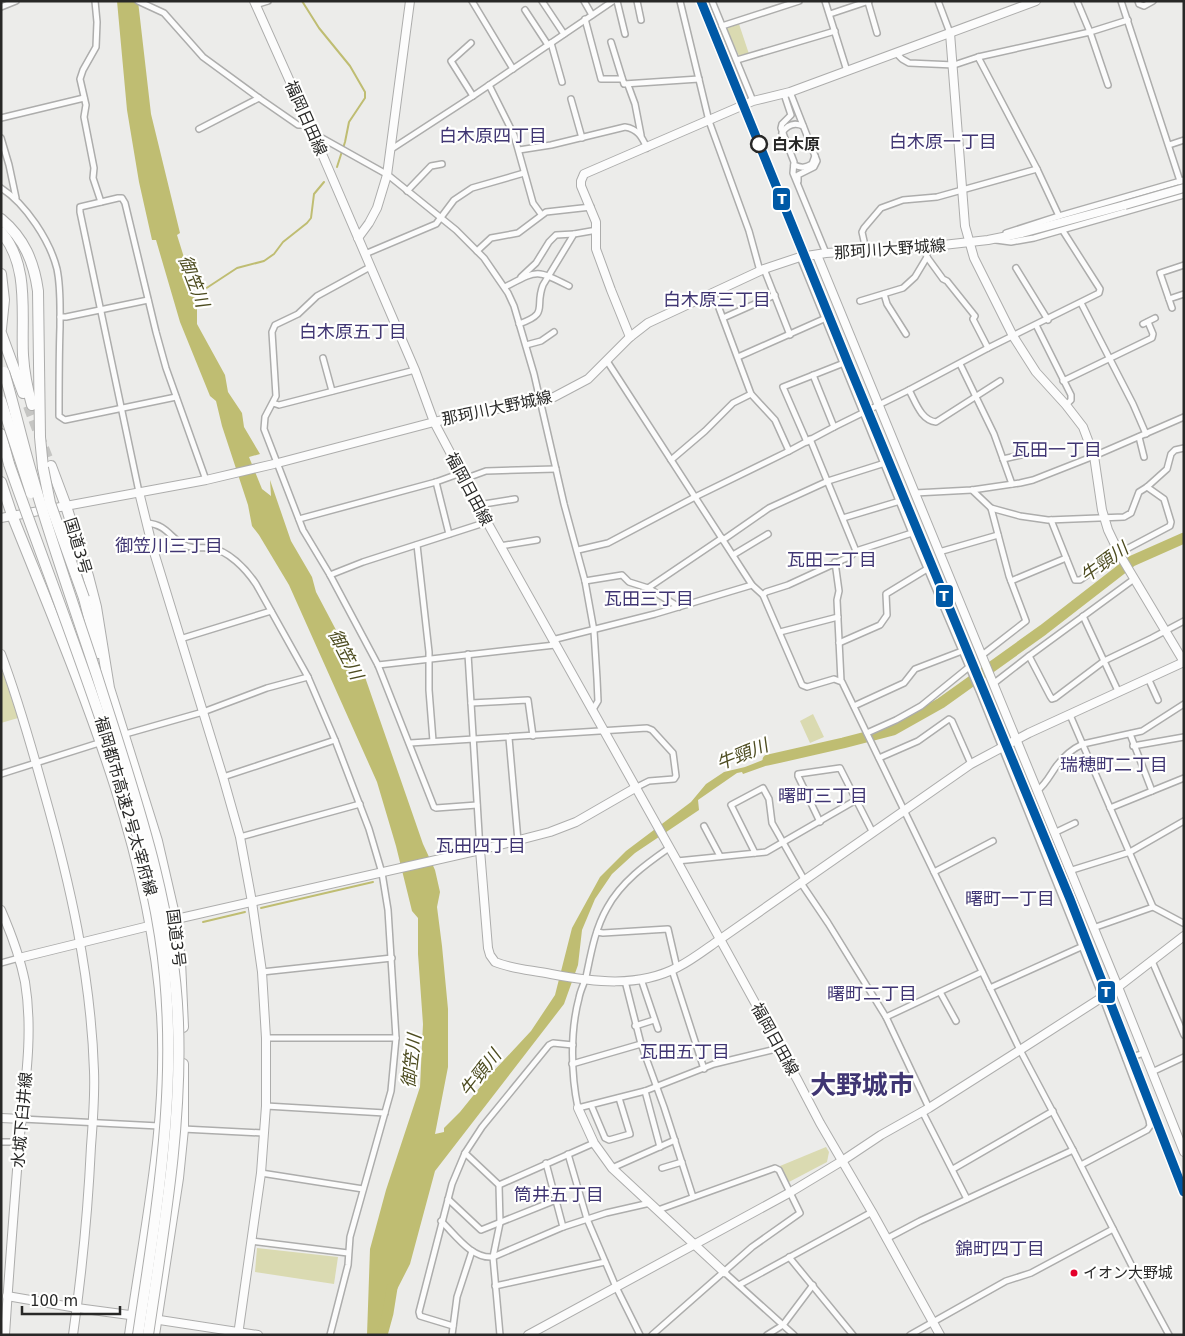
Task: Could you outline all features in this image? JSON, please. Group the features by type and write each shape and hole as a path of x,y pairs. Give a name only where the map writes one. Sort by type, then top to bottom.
{"highway":[{"path":"1,219 24,244 36,278 38,291 40,428 47,467 50,503 84,598 94,641 109,688"},
{"path":"1,232 12,248 20,273 23,358 30,405 1,333"},
{"path":"1,274 4,300 1,329"},
{"path":"3,368 34,483 81,627"},
{"path":"1,401 27,483 81,627"},
{"path":"1,434 9,464"},
{"name":"福岡都市高速2号太宰府線","path":"1,441 86,676 121,780 152,888 160,937 168,1022 167,1119 161,1179 138,1335"},
{"name":"国道3号","path":"47,467 66,506 88,576 96,607 109,688 157,841 176,919 182,1009 183,1129 178,1178 154,1335"},
{"name":"国道3号","path":"2,486 121,801 151,926 162,1014 160,1126 155,1177 130,1335"},
{"name":"福岡都市高速2号太宰府線","path":"81,627 146,831 170,935 175,981 179,1057 176,1127 148,1335"}],"street":[{"path":"1,7 16,1"},
{"path":"95,1 98,22 96,46 80,79 86,106 84,117 85,130 94,168 93,178 101,202"},
{"path":"138,1 167,15 203,57 259,98 298,125 309,125"},
{"path":"255,3 268,1"},
{"path":"358,238 377,208 387,175 410,1"},
{"path":"472,1 513,69"},
{"path":"542,1 564,34"},
{"path":"584,1 592,15"},
{"path":"390,150 613,1"},
{"path":"617,1 625,34"},
{"path":"638,1 641,20"},
{"path":"680,1 709,121 762,270 775,295 790,335"},
{"path":"712,1 753,100"},
{"path":"722,26 799,1"},
{"path":"825,1 847,71"},
{"path":"830,14 868,1 877,33"},
{"path":"468,654 480,850 490,956 495,962 502,964 557,975 582,979 625,981 641,979 674,969 719,940 971,764 1001,747 1118,691 1184,662 1119,554 1104,519 1094,456 1082,427 1066,405 1036,372 1013,336 980,272 968,243 962,190 954,65 950,33 938,1"},
{"path":"630,337 596,249 596,222 581,186 582,176 753,100 787,93 1036,1"},
{"path":"1076,1 1090,32 1108,85"},
{"path":"988,240 1059,216 1183,185 1121,1"},
{"path":"1138,1 1144,6 1153,1"},
{"name":"福岡日田線","path":"255,3 415,370 434,422 500,546 677,861 820,1124 872,1212 940,1335"},
{"path":"525,10 549,44 562,82"},
{"path":"585,19 601,79 622,79"},
{"path":"896,53 909,63 954,65 978,57 1090,32 1128,20"},
{"path":"737,60 835,31"},
{"path":"611,42 624,84 699,79"},
{"path":"471,43 451,61 473,96"},
{"path":"978,57 1038,169 1059,216"},
{"path":"489,85 514,135 533,203 541,214"},
{"path":"628,85 635,104 641,135 647,148"},
{"path":"787,93 817,161 816,166 798,175 799,185"},
{"path":"787,93 791,113 790,118 781,126 782,133 794,162 793,173 826,253"},
{"path":"1,118 84,98"},
{"path":"199,130 259,98"},
{"path":"571,99 582,138"},
{"path":"782,133 786,128 794,124 803,126"},
{"path":"519,150 551,145 625,127 641,135"},
{"path":"313,133 387,175 440,217 477,250 505,287 514,306 541,400 556,469 585,581 594,631 598,701 592,711"},
{"path":"1,138 16,200"},
{"path":"1169,145 1184,140"},
{"path":"794,165 799,167 808,166 812,164 815,156"},
{"path":"407,191 432,166 442,164"},
{"path":"866,250 862,232 881,208 903,200 937,198 1038,169"},
{"path":"365,254 436,224 454,200 472,188 524,173"},
{"name":"那珂川大野城線","path":"1,518 206,480 276,464 434,422 554,397 588,379 630,337 648,323 762,270 800,257 826,253 925,247 988,240 1022,233 1125,204 1183,185"},
{"path":"1,188 16,200 31,218 45,242 56,267 59,280 60,317 59,416 65,420 176,397"},
{"path":"988,240 1011,242 1063,230 1184,195"},
{"path":"206,480 176,397 148,300 122,198 80,207 121,409 153,549 240,837 262,972 266,1038 266,1106 261,1173 238,1334"},
{"path":"477,250 491,238 518,233 546,212 590,207"},
{"path":"521,278 536,263 549,242 556,235 596,230"},
{"path":"578,550 608,544 696,497 1099,293 1100,289 1063,230"},
{"path":"519,324 536,317 540,311 540,292 574,234"},
{"path":"925,247 927,257 974,316 973,319 988,348"},
{"path":"817,255 1184,1152"},
{"path":"800,257 912,533 980,693 1102,996 1149,1120 1149,1128 1081,1165"},
{"path":"860,301 903,288 916,277 927,257"},
{"path":"1172,308 1160,273 1184,265"},
{"path":"370,267 317,296 298,314 275,325 272,332 276,396 263,424 276,464 310,543 330,575 378,665 434,807 477,805"},
{"path":"1016,268 1048,320"},
{"path":"505,287 537,272 569,286"},
{"path":"713,292 751,394 775,420 789,451"},
{"path":"884,294 887,304 906,334"},
{"path":"1169,299 1184,294"},
{"path":"723,318 775,295"},
{"path":"60,317 148,300"},
{"path":"1081,303 1133,404 1146,434"},
{"path":"738,357 826,318"},
{"path":"1063,381 1152,338 1153,334 1145,323 1155,318"},
{"path":"1036,325 1070,395 1071,400 1066,405"},
{"path":"526,345 541,341 554,332"},
{"path":"323,358 332,391"},
{"path":"608,361 752,585 763,595 801,683 804,687 807,687 834,679 841,680"},
{"path":"844,363 784,387 828,481 856,551"},
{"path":"960,364 994,434 1012,484"},
{"path":"273,403 279,405 415,370"},
{"path":"814,375 834,427"},
{"path":"909,390 927,420 936,422 1000,381"},
{"path":"671,460 705,432 733,404 751,394"},
{"path":"915,493 972,490 1033,480 1184,417"},
{"path":"1139,437 1144,457"},
{"path":"972,490 991,508 1020,516 1051,520 1104,519 1128,515 1139,492 1167,469 1171,454 1175,450 1184,448"},
{"path":"1003,459 1025,454"},
{"path":"648,588 769,508 828,481 885,463"},
{"path":"299,519 436,482 486,471 556,469"},
{"path":"436,482 449,534"},
{"path":"1051,520 1076,580 1080,580 1119,554 1170,526 1164,499 1147,487"},
{"path":"478,505 515,499"},
{"path":"843,518 900,501"},
{"path":"981,656 1026,621 1011,581 991,508"},
{"path":"330,575 363,562 487,522"},
{"path":"147,523 162,526 187,546 212,548 228,555 250,575 308,677 370,829 382,873 388,910 396,1038 391,1091 350,1237 348,1265 330,1335"},
{"path":"763,595 766,592 788,585 851,556 856,551 912,533"},
{"path":"733,555 768,534"},
{"path":"939,552 998,535"},
{"path":"500,546 537,540"},
{"path":"417,545 430,659 428,690 433,741"},
{"path":"1011,581 1066,558"},
{"path":"835,562 839,592 837,600 841,680 1020,1050 1074,1150 1169,1335"},
{"path":"839,643 880,625 888,612 886,594 927,568"},
{"path":"585,581 622,576 630,582 648,588 679,607"},
{"path":"994,684 1134,579"},
{"path":"378,665 554,643 752,585"},
{"path":"180,639 272,611"},
{"path":"1083,616 1118,691"},
{"path":"780,632 838,617"},
{"path":"1029,656 1052,698 1104,661 1184,621"},
{"path":"854,706 904,683 915,669 962,651"},
{"path":"2,659 36,763 52,822 81,944 90,1012 94,1072 92,1122 85,1242 72,1335"},
{"path":"867,733 922,706 969,667"},
{"path":"1,774 100,742 203,712 267,688 308,677"},
{"path":"1148,678 1158,700"},
{"path":"471,702 528,700 533,736"},
{"path":"1037,791 1044,786 1060,762 1075,748 1083,744 1146,729 1184,704"},
{"path":"1070,715 1153,907 1184,922"},
{"path":"878,757 918,741 949,719 952,721 971,764"},
{"path":"1,963 176,919 518,841 576,822 649,781 674,779 676,776 673,753 652,730 646,728 410,743"},
{"path":"1130,734 1152,791"},
{"path":"509,738 518,841"},
{"path":"1134,746 1184,738"},
{"path":"223,777 335,740"},
{"path":"820,822 798,774 840,768 872,833"},
{"path":"1110,808 1184,778"},
{"path":"756,853 731,805 763,788 768,799 772,823 784,842 803,882 886,1017 925,1109 967,1199"},
{"path":"677,861 766,852 856,800"},
{"path":"240,837 360,804"},
{"path":"1069,871 1130,852 1184,821"},
{"path":"1054,833 1075,823"},
{"path":"704,826 720,856"},
{"path":"934,872 993,841"},
{"path":"669,848 633,875 618,892 607,908 597,932 582,979 573,1045 572,1064 578,1108 594,1143 612,1168 794,1335"},
{"path":"1093,928 1153,907"},
{"name":"水城下臼井線","path":"1,910 19,958 25,982 28,1023 5,1335"},
{"path":"597,932 668,929 674,969 704,1069"},
{"path":"528,1335 789,1193 842,1161 880,1135 1020,1050 1118,987 1183,939"},
{"path":"990,988 1081,947"},
{"path":"262,972 392,958"},
{"path":"1152,962 1184,1035"},
{"path":"886,1017 982,972"},
{"path":"641,979 658,1030"},
{"path":"625,981 641,1044 675,1140 692,1197"},
{"path":"940,992 956,1021"},
{"path":"636,1026 654,1020"},
{"path":"266,1038 396,1038"},
{"path":"453,1326 419,1315 441,1221 457,1169 465,1152 482,1127 549,1045 553,1043 573,1045"},
{"path":"572,1064 641,1044"},
{"path":"578,1108 645,1091 714,1064 780,1048"},
{"path":"1126,1060 1144,1053"},
{"path":"1152,1072 1184,1057"},
{"path":"645,1091 660,1147"},
{"path":"591,1105 605,1138 610,1140 630,1134 619,1098"},
{"path":"266,1106 385,1113"},
{"path":"953,1169 1053,1111"},
{"path":"1,1118 160,1126"},
{"path":"183,1129 264,1133"},
{"path":"612,1168 675,1140"},
{"path":"1,1142 20,1142"},
{"path":"499,1185 594,1143"},
{"path":"886,1239 920,1221 1074,1150"},
{"path":"465,1152 499,1185 500,1223 492,1257 500,1335"},
{"path":"568,1154 587,1219 616,1287 640,1335"},
{"path":"662,1168 682,1162"},
{"path":"546,1163 563,1227"},
{"path":"652,1335 752,1247 799,1214 799,1210 779,1170 775,1168 658,1210"},
{"path":"261,1173 363,1189"},
{"path":"448,1199 481,1230 556,1200"},
{"path":"441,1221 478,1256 486,1258 563,1227 650,1203"},
{"path":"739,1285 872,1212"},
{"path":"910,1335 1006,1282 1031,1273 1113,1229"},
{"path":"251,1241 348,1253"},
{"path":"452,1335 457,1297 472,1251"},
{"path":"789,1257 853,1335"},
{"path":"495,1286 605,1262"},
{"path":"767,1335 783,1325 813,1285"},
{"path":"8,1296 238,1334 258,1335"}],"green space":[{"path":"739,24 749,54 740,58 726,28"},
{"path":"1,672 3,673 18,718 1,723"},
{"path":"813,714 824,737 810,743 800,721"},
{"path":"826,1147 829,1152 827,1162 789,1182 786,1181 780,1166"},
{"path":"257,1248 338,1257 334,1284 255,1272"}],"water":[{"path":"117,1 138,1 151,114 180,233 177,235 187,267 185,275 189,290 199,301 197,324 225,375 228,392 242,413 244,427 260,454 249,457 262,489 271,496 270,480 291,541 312,577 316,592 345,647 365,677 423,844 435,870 440,892 437,907 448,1009 448,1067 435,1134 444,1132 444,1128 531,1031 555,995 572,928 600,877 626,851 691,802 706,784 724,772 745,767 768,758 783,756 768,765 743,774 742,772 737,773 698,800 699,810 635,853 612,874 595,899 582,930 578,965 564,1004 435,1171 410,1264 383,1317 378,1335 367,1335 370,1249 386,1190 420,1087 423,1024 418,954 418,918 412,911 396,846 377,782 289,585 252,526 248,505 222,426 216,401 210,396 180,322 156,240 152,240 139,182 127,110"}],"waterway":[{"path":"302,1 319,28 350,66 365,92 365,98 349,122 337,167"},
{"path":"196,298 202,291 237,268 264,261 274,254 283,242 311,218 314,194 324,182"},
{"name":"牛頸川","path":"768,760 893,730 941,703 1043,630 1132,561 1184,538"},
{"path":"261,908 373,882"},
{"path":"203,922 245,912"},
{"name":"御笠川","path":"382,1335 392,1288"}],"tunnel":[{"path":"28,406 51,466"}],"transit line":[{"name":"T","path":"701,1 848,363 1070,899 1184,1192"}],"place":[{"name":"白木原","path":"759,144"},
{"name":"イオン大野城","path":"1074,1273"}],"district":[{"name":"白木原四丁目","path":"493,135"},
{"name":"白木原一丁目","path":"943,141"},
{"name":"白木原三丁目","path":"717,299"},
{"name":"白木原五丁目","path":"353,331"},
{"name":"瓦田一丁目","path":"1057,449"},
{"name":"御笠川三丁目","path":"169,545"},
{"name":"瓦田二丁目","path":"832,559"},
{"name":"瓦田三丁目","path":"649,598"},
{"name":"瑞穂町二丁目","path":"1114,764"},
{"name":"曙町三丁目","path":"823,795"},
{"name":"瓦田四丁目","path":"481,845"},
{"name":"曙町一丁目","path":"1010,898"},
{"name":"曙町二丁目","path":"872,993"},
{"name":"瓦田五丁目","path":"685,1051"},
{"name":"大野城市","path":"862,1085"},
{"name":"筒井五丁目","path":"559,1194"},
{"name":"錦町四丁目","path":"1000,1248"}]}
